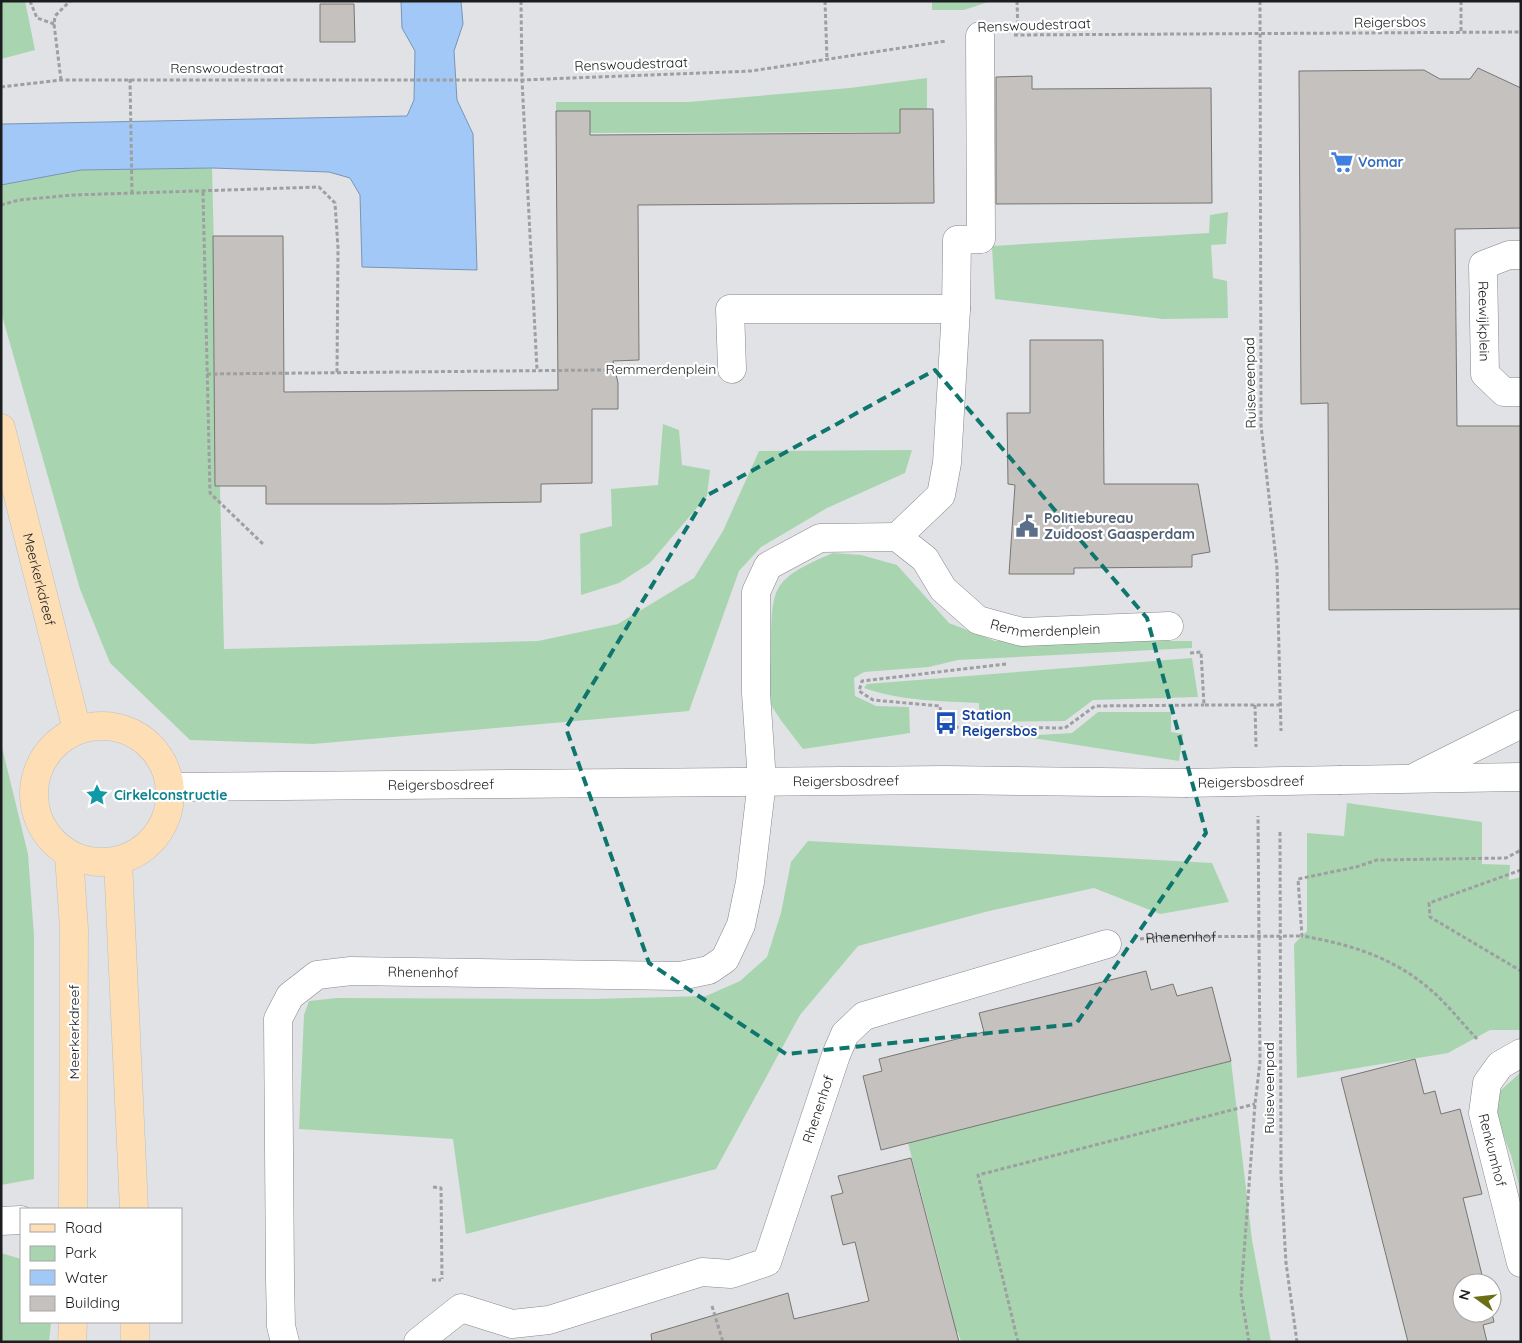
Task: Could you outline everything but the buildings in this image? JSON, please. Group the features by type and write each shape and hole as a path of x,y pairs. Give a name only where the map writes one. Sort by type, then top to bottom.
{"main road":[{"name":"Meerkerkdreef","path":"1,428 77,730"},
{"path":"101,725 127,730 141,738 148,743 164,763 170,787 168,812 158,834 141,851 118,861 93,863 69,855 49,838 37,816 34,790 40,765 55,744 77,730 101,725"},
{"name":"Meerkerkdreef","path":"69,855 74,929 73,1208"},
{"path":"118,861 134,1208"},
{"path":"72,1342 73,1323"},
{"path":"135,1323 135,1342"}],"street":[{"path":"762,781 756,693 756,592 768,566 820,538 897,537 941,495 947,463 958,240 982,239 980,36"},
{"name":"Reewijkplein","path":"1521,255 1509,255 1484,265 1485,374 1504,392 1521,392"},
{"name":"Remmerdenplein","path":"732,369 730,309 956,309"},
{"name":"Remmerdenplein","path":"897,537 925,559 943,589 978,620 1022,632 1169,626"},
{"path":"1413,778 1521,724"},
{"name":"Reigersbosdreef","path":"170,787 945,780 1185,783 1521,777"},
{"name":"Rhenenhof","path":"285,1342 281,1326 278,1019 290,996 316,975 351,972 680,976 709,970 725,960 741,925 750,882 762,781"},
{"name":"Rhenenhof","path":"418,1342 461,1308 512,1324 548,1320 702,1272 731,1274 767,1262 836,1055 845,1034 864,1016 1107,944"},
{"name":"Renkumhof","path":"1510,1059 1486,1083 1482,1113 1521,1263"},
{"path":"1,1221 20,1220"}],"path":[{"path":"30,1 37,18 54,24"},
{"path":"62,80 54,24 55,16 70,1"},
{"path":"521,1 522,80 537,370"},
{"path":"825,1 827,59"},
{"path":"1017,1 1018,34"},
{"name":"Ruiseveenpad","path":"1260,1 1261,425 1277,568 1281,731"},
{"path":"1461,1 1462,33"},
{"name":"Reigersbos","path":"1260,34 1521,32"},
{"name":"Renswoudestraat","path":"1,87 62,80 408,78 522,80 751,71 980,36 1018,34 1260,34"},
{"path":"130,79 132,192"},
{"path":"1,205 37,198 132,192 203,192 319,187 335,203 338,248 337,372"},
{"path":"203,192 210,493 264,545"},
{"name":"Remmerdenplein","path":"207,374 732,369"},
{"path":"1181,654 1201,652 1204,705"},
{"path":"1015,664 976,666 862,681 859,691 873,700 940,706 942,728 1065,728 1095,706 1280,705"},
{"path":"1255,705 1256,754"},
{"path":"1249,1342 1241,1294 1255,1104 1260,1062 1258,812"},
{"name":"Ruiseveenpad","path":"1280,832 1281,1176 1286,1263 1296,1342"},
{"path":"1302,936 1298,879 1356,867 1377,860 1506,858 1521,850"},
{"path":"1521,870 1429,903 1430,917 1521,971"},
{"name":"Rhenenhof","path":"1107,944 1160,937 1302,936 1328,940 1366,951 1393,963 1433,992 1510,1059"},
{"path":"1018,1342 978,1175 1255,1104"},
{"path":"433,1187 440,1188 442,1322"}],"highlighted area":[{"path":"935,370 1147,618 1206,833 1076,1024 786,1054 649,963 566,728 706,496"}],"green space":[{"path":"1,1 25,1 35,50 1,59"},
{"path":"932,1 991,1 964,10 932,10"},
{"path":"927,78 927,132 556,133 556,102 688,102 850,88"},
{"path":"212,168 224,649 538,641 618,624 694,578 723,531 759,451 912,450 905,473 827,508 761,547 739,571 689,711 313,744 190,740 110,663 80,589 1,312 1,185 81,170"},
{"path":"1228,212 1226,244 1211,245 1213,278 1227,281 1228,318 1163,319 995,299 992,246 1209,233 1210,215"},
{"path":"663,424 679,430 682,465 710,470 707,496 650,563 619,583 581,595 580,534 612,526 611,489 658,485"},
{"path":"833,553 861,555 897,565 949,623 995,641 1192,641 1192,648 958,660 929,667 864,672 854,678 855,696 876,706 909,707 910,733 803,749 779,718 770,701 772,612 774,599 786,579 812,562"},
{"path":"1192,658 1198,697 1093,700 1065,721 979,722 979,703 906,698 864,688 867,684"},
{"path":"1098,712 1171,712 1171,732 1183,734 1179,761 1020,736 1072,733"},
{"path":"1,743 28,854 34,936 34,1179 1,1185"},
{"path":"1347,803 1482,822 1482,864 1510,865 1509,880 1521,877 1521,1030 1490,1030 1448,1053 1297,1078 1294,944 1307,931 1307,833 1344,836"},
{"path":"808,841 1212,863 1229,902 1160,914 1094,888 989,911 858,946 800,1015 716,1169 466,1234 453,1139 299,1129 304,1015 309,1001 337,998 593,999 706,996 740,981 767,957 781,913 791,862"},
{"path":"1231,1061 1252,1240 1271,1342 961,1342 958,1332 945,1335 937,1303 949,1300 908,1143"},
{"path":"1521,1072 1521,1193 1511,1155 1493,1109 1501,1090"},
{"path":"1,1253 20,1259 20,1323 51,1323 49,1342 1,1342"}],"water":[{"path":"401,1 461,1 463,24 454,51 457,100 473,134 477,270 362,267 360,195 350,178 329,172 212,168 81,170 1,185 1,124 407,116 414,100 415,51 402,28"}],"place":[{"name":"Vomar","path":"1342,162"},
{"name":"Politiebureau Zuidoost Gaasperdam","path":"1027,526"},
{"name":"Station Reigersbos","path":"946,723"},
{"name":"Cirkelconstructie","path":"97,795"}]}
